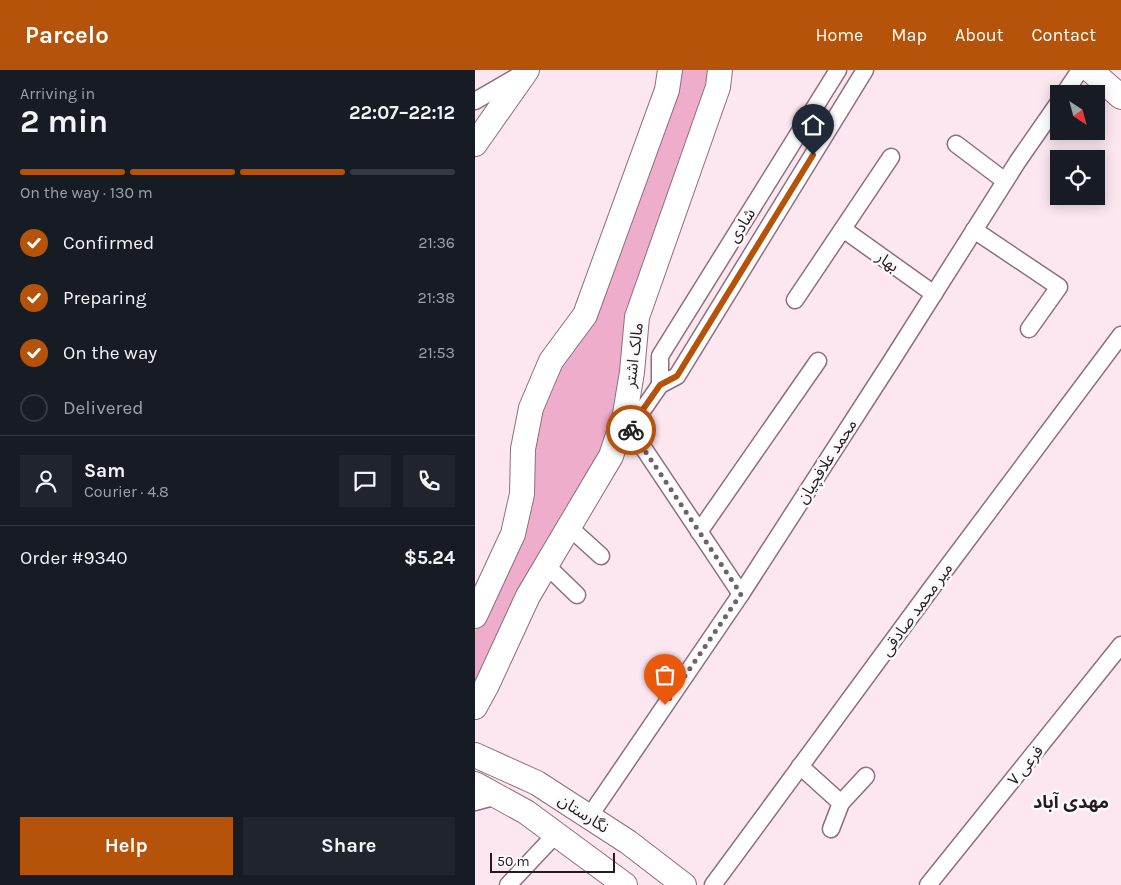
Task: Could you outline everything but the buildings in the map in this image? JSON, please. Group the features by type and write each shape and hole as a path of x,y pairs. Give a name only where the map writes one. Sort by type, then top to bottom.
{"street":[{"path":"475,616 513,534 522,494 523,449 531,408 551,361 585,315 667,90 670,70"},
{"name":"مالک اشتر","path":"475,707 528,596 611,456 625,414 632,372 637,317 718,87 720,70"},
{"name":"شادی","path":"660,385 660,356 838,70"},
{"name":"شادی","path":"611,456 660,385 677,376 865,70"},
{"path":"1070,85 1080,70"},
{"path":"1090,70 1121,97"},
{"path":"475,101 525,71"},
{"path":"475,144 505,103 525,71"},
{"name":"محمد علافچیان","path":"589,817 741,594 1005,181 1050,115"},
{"path":"957,144 1005,181"},
{"path":"795,300 891,157"},
{"name":"بهار","path":"843,229 934,294"},
{"path":"974,230 1059,287 1029,329"},
{"name":"میر محمد صادقی","path":"713,885 1121,335"},
{"path":"699,532 818,361"},
{"path":"630,428 741,594"},
{"path":"569,527 601,556"},
{"path":"546,565 577,595"},
{"name":"فرعی ۷","path":"928,885 1121,645"},
{"name":"نگارستان","path":"475,755 537,783 628,842 684,885"},
{"path":"800,766 841,803"},
{"path":"831,829 841,803 866,776"},
{"name":"نگارستان","path":"475,784 526,812 624,884"},
{"path":"475,802 497,796"},
{"path":"508,885 556,834"},
{"path":"624,884 647,857"}],"shaded area":[{"path":"679,70 710,70 708,89 623,371 604,450 475,690 475,631 489,608 532,436"}],"way so far":[{"path":"631,430 741,594 665,705"}],"district":[{"name":"مهدی آباد","path":"1071,802"}],"route":[{"path":"631,430 630,428 660,385 677,376 813,155"}]}
